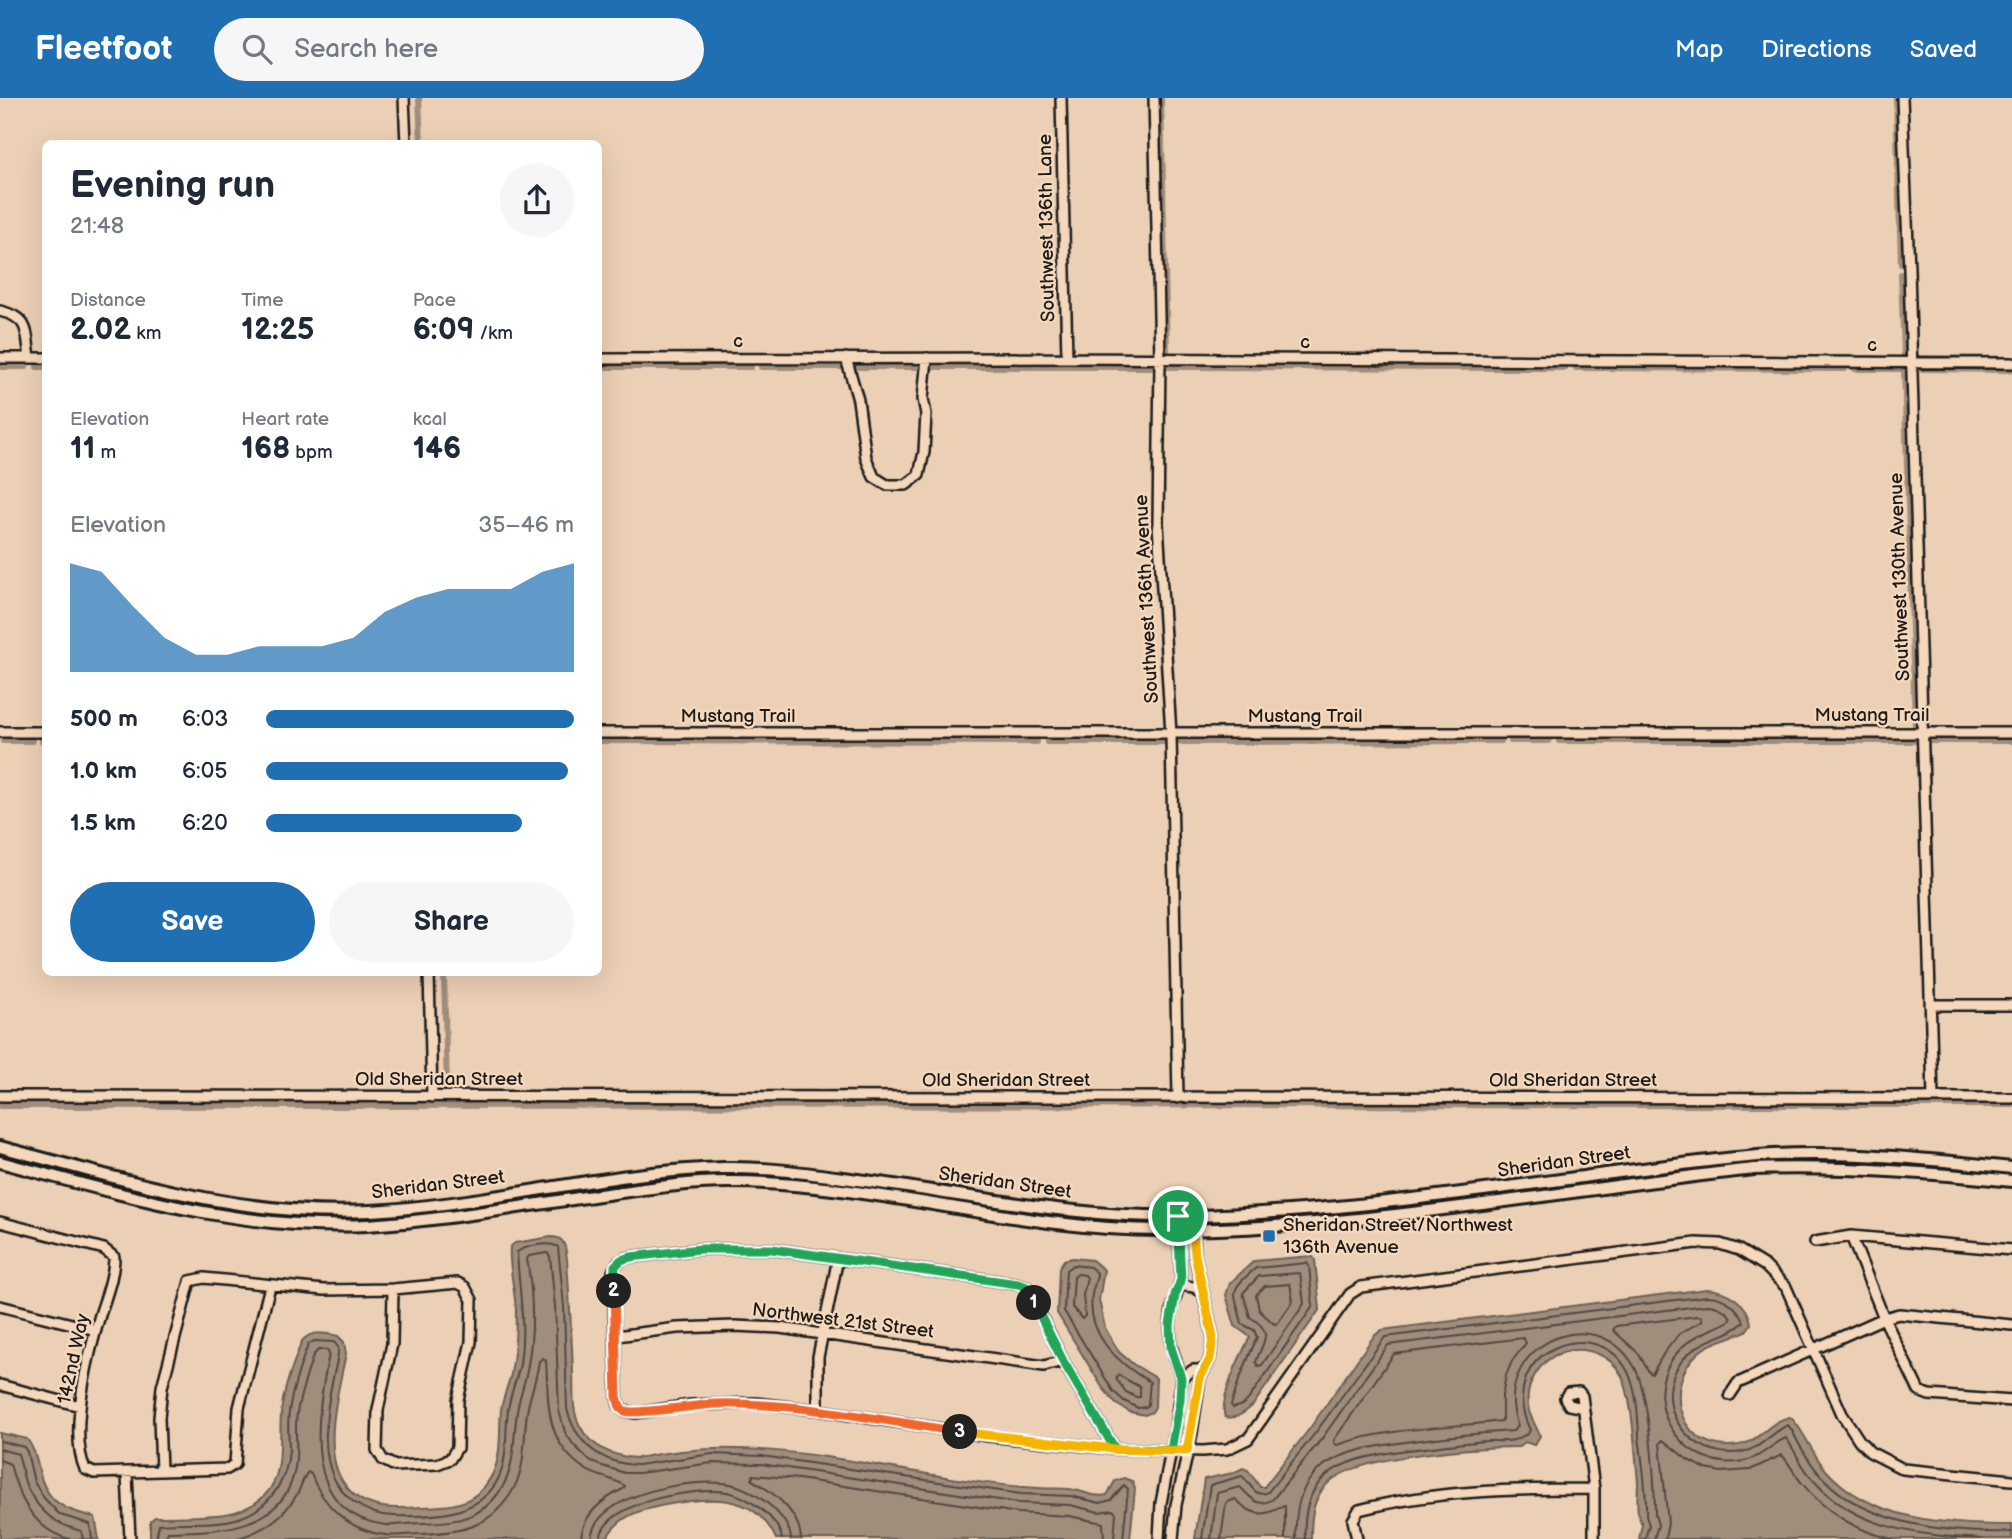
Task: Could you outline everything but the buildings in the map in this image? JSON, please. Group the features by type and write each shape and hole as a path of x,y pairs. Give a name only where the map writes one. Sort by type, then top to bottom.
{"main road":[{"name":"Sheridan Street","path":"0,1147 204,1200 301,1211 365,1211 430,1206 656,1174 724,1168 814,1174 1064,1211 1178,1216 1313,1210 1400,1202 1756,1156 1872,1156 2012,1168"},
{"name":"Sheridan Street","path":"0,1162 201,1213 299,1224 363,1225 429,1219 678,1184 725,1181 811,1186 1063,1223 1125,1229 1193,1229 1313,1223 1754,1169 1867,1168 2012,1181"}],"street":[{"path":"404,98 406,140"},
{"name":"Southwest 136th Lane","path":"1061,98 1067,358"},
{"name":"Southwest 136th Avenue","path":"1153,98 1160,359 1158,524 1171,734 1178,1098"},
{"name":"Southwest 130th Avenue","path":"1902,98 1933,1098"},
{"path":"0,311 13,314 22,320 26,327 30,358"},
{"path":"0,358 42,358"},
{"name":"c","path":"602,359 926,365 1067,358 2012,363"},
{"path":"847,364 858,400 866,458 874,477 887,485 906,485 919,475 924,452 926,414 923,399 926,365"},
{"path":"0,732 42,732"},
{"name":"Mustang Trail","path":"602,733 2012,733"},
{"path":"429,976 432,1097"},
{"path":"1930,1004 2012,1005"},
{"name":"Old Sheridan Street","path":"0,1096 2012,1098"},
{"path":"1159,1539 1161,1503 1180,1400 1181,1378 1171,1348 1170,1325 1181,1280 1178,1216"},
{"path":"1173,1539 1176,1505 1200,1378 1211,1353 1213,1337 1195,1255 1192,1216"},
{"name":"142nd Way","path":"0,1222 104,1249 114,1257 114,1268 96,1330 79,1406 80,1458 85,1469 94,1473 127,1474"},
{"path":"1851,1236 1884,1318 1919,1391 1928,1395 2012,1401"},
{"path":"1815,1242 1851,1236 2012,1250"},
{"path":"1115,1449 1063,1361 1027,1287 772,1249 700,1249 631,1257 621,1260 615,1266 617,1396 624,1411 636,1413 691,1405 755,1403 988,1436 1115,1449 1187,1451 1227,1449 1248,1439 1350,1294 1361,1287 1696,1243 1720,1244 1739,1250 1765,1266 1786,1287 1842,1414 1870,1452 1903,1469 2012,1480"},
{"path":"818,1410 818,1357 838,1258"},
{"path":"161,1470 159,1418 162,1387 190,1281 204,1278 324,1290 393,1289 458,1283 466,1287 472,1300 471,1342 458,1400 457,1448 450,1459 437,1464 395,1466 383,1460 377,1450 378,1410 392,1345 393,1289"},
{"path":"1179,1285 1194,1287 1202,1292"},
{"path":"130,1539 127,1474 161,1470 227,1469 235,1464 239,1408 270,1286"},
{"path":"0,1306 96,1330"},
{"path":"1730,1395 1738,1383 1884,1318 1899,1314 2012,1325"},
{"name":"Northwest 21st Street","path":"617,1336 677,1328 780,1328 1044,1366 1063,1361"},
{"path":"1181,1378 1190,1371 1205,1370"},
{"path":"0,1385 79,1406"},
{"path":"1583,1405 1594,1489 1594,1539"},
{"path":"1357,1539 1353,1520 1359,1510 1442,1495 1514,1489 1594,1489"}],"water":[{"path":"551,1237 562,1240 567,1256 575,1413 585,1434 604,1450 638,1458 689,1450 789,1452 988,1483 1070,1489 1098,1496 1107,1495 1115,1481 1124,1478 1132,1481 1135,1489 1130,1539 776,1539 767,1523 756,1512 743,1505 728,1501 697,1500 639,1512 617,1524 606,1539 150,1539 150,1521 155,1517 226,1514 252,1505 265,1496 277,1472 282,1405 289,1377 302,1341 314,1334 338,1336 344,1342 346,1354 334,1414 333,1447 339,1475 346,1487 374,1505 409,1508 463,1502 480,1492 496,1466 501,1410 511,1374 515,1342 516,1310 510,1247 515,1243"},
{"path":"1312,1256 1315,1260 1320,1309 1253,1405 1244,1413 1225,1417 1227,1389 1250,1337 1235,1326 1226,1295 1230,1283 1254,1261"},
{"path":"1064,1260 1092,1260 1104,1270 1099,1300 1105,1328 1119,1352 1156,1378 1155,1407 1152,1412 1145,1415 1130,1412 1116,1404 1102,1387 1057,1313 1059,1268"},
{"path":"1707,1289 1722,1292 1735,1299 1746,1310 1751,1324 1746,1331 1702,1350 1687,1367 1681,1381 1681,1411 1687,1425 1697,1436 1710,1443 1738,1445 1790,1417 1826,1470 1844,1487 1865,1500 1912,1517 1963,1524 2012,1525 2012,1539 1639,1539 1642,1524 1638,1509 1635,1443 1626,1386 1612,1362 1605,1357 1589,1351 1571,1350 1547,1361 1531,1383 1528,1392 1529,1411 1540,1436 1534,1445 1525,1442 1519,1447 1418,1455 1363,1466 1342,1474 1327,1484 1318,1496 1312,1517 1311,1539 1195,1539 1204,1479 1243,1468 1248,1470 1260,1487 1264,1487 1310,1428 1374,1336 1382,1330"},
{"path":"0,1433 27,1439 34,1450 42,1481 52,1498 75,1512 95,1517 99,1539 0,1539"}],"waterway":[{"path":"419,98 421,140"},
{"path":"1161,98 1167,353"},
{"path":"1896,98 1901,264"},
{"path":"1901,274 1904,356"},
{"path":"0,367 26,367"},
{"path":"37,367 42,367"},
{"path":"602,367 751,367"},
{"path":"761,367 1155,367"},
{"path":"1167,367 1565,368"},
{"path":"1576,368 1845,369"},
{"path":"1855,369 1904,369 1915,726"},
{"path":"1918,369 2012,370"},
{"path":"3,741 32,741"},
{"path":"602,741 1037,742"},
{"path":"1175,742 1501,741"},
{"path":"1511,741 1549,741"},
{"path":"1559,741 1916,741"},
{"path":"1930,741 2012,741"},
{"path":"1047,742 1166,742"},
{"path":"444,976 447,1089"},
{"path":"0,1106 2012,1105"}],"place":[{"name":"Sheridan Street/Northwest 136th Avenue","path":"1269,1236"}],"route":[{"path":"1178,1216 1181,1280 1175,1295 1170,1325 1171,1348 1181,1378 1171,1450 1115,1449 1063,1361 1027,1287 772,1249 700,1249 631,1257 621,1260 615,1266 613,1272 619,1405 624,1411 636,1413 691,1405 755,1403 988,1436 1115,1449 1187,1451 1200,1378 1210,1359 1213,1337 1195,1255 1192,1216 1178,1216"}]}
